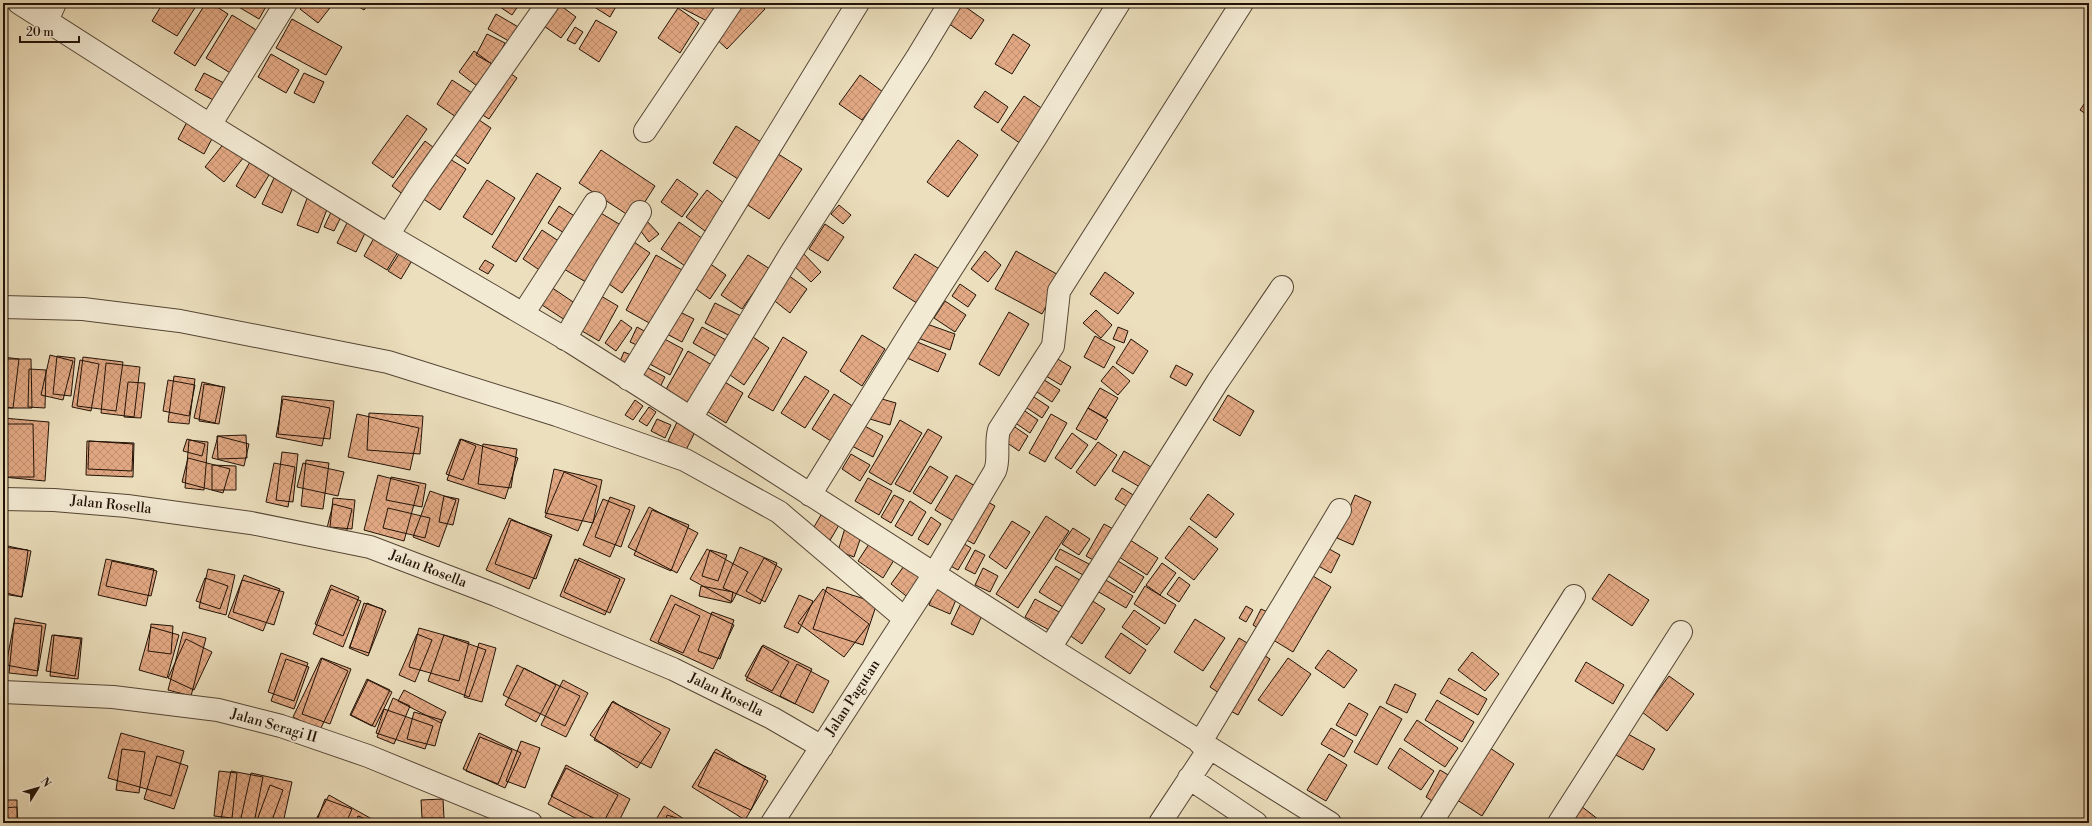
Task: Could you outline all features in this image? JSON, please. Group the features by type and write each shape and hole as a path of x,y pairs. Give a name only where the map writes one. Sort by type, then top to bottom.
{"street":[{"path":"19,3 51,12 210,125 388,235 565,339 692,418 1204,746 1330,823"},
{"path":"210,125 286,3"},
{"path":"388,235 420,185 548,3"},
{"path":"644,131 731,3"},
{"path":"628,379 858,3"},
{"path":"692,418 791,253 918,56 950,3"},
{"path":"810,495 912,330 1036,137 1119,3"},
{"name":"Jalan Pagutan","path":"772,823 934,574 995,472 998,462 997,438 999,430 1053,346 1058,294 1060,288 1092,241 1170,114 1242,3"},
{"path":"523,314 595,203"},
{"path":"565,339 640,212"},
{"path":"1050,648 1218,381 1282,287"},
{"path":"3,307 83,309 180,321 211,327 388,362 565,417 685,460 779,512 904,618"},
{"name":"Jalan Rosella","path":"3,499 54,500 135,507 251,523 370,548 496,595 673,669 772,718 822,747"},
{"path":"1160,823 1189,778 1204,746 1340,510"},
{"path":"1431,823 1574,596"},
{"path":"1559,823 1681,632"},
{"name":"Jalan Seragi II","path":"3,692 113,697 218,710 281,726 368,756 531,823"},
{"path":"1189,778 1256,823"}],"building":[{"path":"143,3 156,3 153,8"},
{"path":"163,3 198,3 177,36 152,21"},
{"path":"206,3 211,3 228,14 195,66 174,53"},
{"path":"232,3 268,3 259,19"},
{"path":"305,3 333,4 318,23 300,9"},
{"path":"353,3 369,3 364,10"},
{"path":"494,3 520,3 512,15"},
{"path":"557,3 576,17 561,38 541,24"},
{"path":"588,3 618,3 610,17"},
{"path":"682,3 710,3 717,7 709,22 680,7"},
{"path":"743,3 758,3 765,9 727,49 712,35"},
{"path":"960,3 984,20 971,39 945,21"},
{"path":"678,8 699,23 680,53 658,38"},
{"path":"496,14 520,28 512,43 488,29"},
{"path":"232,15 258,31 232,74 206,58"},
{"path":"292,19 342,47 326,75 276,48"},
{"path":"596,20 617,32 599,62 579,49"},
{"path":"575,27 583,32 575,44 567,40"},
{"path":"487,34 505,43 494,65 476,55"},
{"path":"1013,34 1030,45 1012,74 995,64"},
{"path":"474,51 493,65 477,86 459,72"},
{"path":"271,54 299,70 286,93 258,77"},
{"path":"504,69 517,78 489,119 476,111"},
{"path":"204,73 224,83 215,101 195,90"},
{"path":"304,73 324,82 314,103 294,93"},
{"path":"860,75 883,92 862,120 839,104"},
{"path":"452,80 475,95 459,119 437,104"},
{"path":"985,91 1008,107 998,123 974,107"},
{"path":"1024,96 1047,112 1024,146 1001,130"},
{"path":"2089,97 2089,116 2080,110"},
{"path":"407,115 427,129 393,178 372,163"},
{"path":"473,116 491,128 468,164 450,151"},
{"path":"188,120 214,135 204,154 178,139"},
{"path":"736,126 761,142 738,179 713,163"},
{"path":"958,140 978,155 948,197 927,182"},
{"path":"425,141 438,151 405,196 392,186"},
{"path":"225,142 244,157 224,182 205,167"},
{"path":"601,150 655,186 634,219 579,183"},
{"path":"775,152 802,169 769,219 743,202"},
{"path":"445,156 466,169 440,210 419,196"},
{"path":"250,162 269,175 255,198 236,186"},
{"path":"537,173 561,188 516,262 492,247"},
{"path":"275,176 294,185 282,213 262,204"},
{"path":"677,179 698,194 682,217 661,202"},
{"path":"487,180 515,198 492,235 463,217"},
{"path":"707,190 725,204 705,231 686,217"},
{"path":"308,196 329,204 318,233 297,225"},
{"path":"839,205 851,215 843,224 831,214"},
{"path":"559,206 579,219 569,236 548,223"},
{"path":"333,208 343,213 334,231 324,227"},
{"path":"599,212 624,227 589,284 564,269"},
{"path":"645,219 659,234 649,242 637,226"},
{"path":"348,221 366,231 356,252 337,243"},
{"path":"679,222 703,239 685,266 661,249"},
{"path":"825,224 844,237 828,261 809,249"},
{"path":"542,230 560,242 541,271 523,259"},
{"path":"374,238 398,252 387,270 364,256"},
{"path":"634,242 650,253 622,293 606,282"},
{"path":"401,251 413,259 401,279 388,271"},
{"path":"985,251 1001,265 988,282 971,269"},
{"path":"1016,251 1062,277 1042,314 995,289"},
{"path":"802,252 821,272 811,282 791,263"},
{"path":"915,254 941,270 920,305 893,288"},
{"path":"656,255 682,270 651,324 626,310"},
{"path":"748,255 770,269 742,309 721,295"},
{"path":"485,260 494,265 488,274 479,269"},
{"path":"709,263 726,275 710,299 693,287"},
{"path":"1105,272 1134,293 1118,314 1090,294"},
{"path":"788,275 807,289 790,313 771,298"},
{"path":"960,284 976,295 968,307 952,296"},
{"path":"551,287 579,306 568,322 539,303"},
{"path":"601,296 618,306 599,341 582,331"},
{"path":"945,301 966,315 955,332 934,318"},
{"path":"715,303 741,316 730,336 705,323"},
{"path":"674,309 694,319 682,342 663,332"},
{"path":"1096,310 1112,325 1101,338 1083,323"},
{"path":"1009,312 1029,324 999,376 979,364"},
{"path":"621,320 632,328 616,351 605,343"},
{"path":"924,323 955,334 950,350 918,338"},
{"path":"637,327 646,332 639,346 630,342"},
{"path":"702,327 728,341 719,358 693,343"},
{"path":"1118,327 1128,331 1124,343 1113,339"},
{"path":"750,335 769,348 744,385 726,372"},
{"path":"862,335 885,349 862,386 840,371"},
{"path":"659,336 683,349 670,375 646,362"},
{"path":"1095,336 1115,347 1104,368 1084,357"},
{"path":"783,337 807,352 773,411 748,397"},
{"path":"1131,339 1148,351 1133,374 1116,363"},
{"path":"915,341 946,354 938,372 907,358"},
{"path":"688,351 712,365 689,405 665,391"},
{"path":"624,352 631,355 626,364 620,361"},
{"path":"50,355 73,361 63,400 41,395"},
{"path":"1051,355 1071,367 1061,385 1041,373"},
{"path":"57,356 75,358 71,396 53,394"},
{"path":"3,357 19,359 13,408 3,407"},
{"path":"83,357 123,362 116,411 77,406"},
{"path":"4,359 31,359 32,408 5,408"},
{"path":"80,360 99,364 91,411 72,407"},
{"path":"106,363 140,367 134,417 101,413"},
{"path":"640,364 665,377 659,389 634,375"},
{"path":"1176,365 1193,374 1186,386 1170,377"},
{"path":"1113,366 1130,381 1118,395 1101,381"},
{"path":"29,369 46,370 45,408 28,407"},
{"path":"174,376 195,379 189,424 168,422"},
{"path":"805,376 829,391 805,428 781,413"},
{"path":"1038,376 1060,390 1052,402 1031,388"},
{"path":"168,380 195,385 189,416 163,411"},
{"path":"723,381 743,393 726,423 705,410"},
{"path":"128,382 145,383 141,418 124,417"},
{"path":"202,382 223,387 215,423 194,418"},
{"path":"204,384 225,387 219,424 199,421"},
{"path":"1100,388 1118,398 1106,418 1088,408"},
{"path":"1028,393 1049,407 1042,418 1021,404"},
{"path":"834,394 854,407 831,441 812,429"},
{"path":"1228,395 1254,411 1240,436 1213,420"},
{"path":"282,396 334,401 330,439 278,434"},
{"path":"875,397 896,403 890,425 870,419"},
{"path":"283,399 330,408 322,446 276,437"},
{"path":"635,400 643,406 633,420 625,415"},
{"path":"649,407 656,412 647,426 639,421"},
{"path":"1019,407 1038,420 1030,433 1011,420"},
{"path":"1088,408 1108,420 1096,440 1076,429"},
{"path":"369,413 423,416 420,454 367,450"},
{"path":"357,414 419,428 410,470 348,457"},
{"path":"1051,414 1067,423 1045,462 1029,453"},
{"path":"3,418 49,422 45,481 3,477"},
{"path":"657,419 671,425 665,438 651,431"},
{"path":"678,420 696,430 686,450 668,441"},
{"path":"900,420 922,433 891,485 869,472"},
{"path":"1009,423 1028,436 1019,451 1000,438"},
{"path":"3,424 33,424 34,477 3,477"},
{"path":"861,424 883,436 873,457 850,445"},
{"path":"928,429 942,437 910,492 895,484"},
{"path":"1072,433 1088,445 1071,469 1055,458"},
{"path":"246,435 247,458 218,459 217,436"},
{"path":"218,436 249,444 244,466 212,458"},
{"path":"187,439 205,444 202,456 183,451"},
{"path":"460,439 476,446 463,480 446,474"},
{"path":"461,439 518,458 505,499 447,480"},
{"path":"189,440 208,442 204,490 185,488"},
{"path":"87,441 134,443 133,477 86,475"},
{"path":"89,441 133,444 132,471 88,469"},
{"path":"1098,442 1117,455 1095,486 1076,472"},
{"path":"483,444 517,449 511,488 478,484"},
{"path":"1124,451 1151,467 1140,487 1112,471"},
{"path":"282,452 298,454 293,502 276,500"},
{"path":"851,454 870,465 860,481 842,469"},
{"path":"188,458 230,469 223,493 182,482"},
{"path":"306,460 329,463 323,509 301,506"},
{"path":"274,463 295,467 288,507 266,502"},
{"path":"303,463 344,472 338,496 297,487"},
{"path":"212,465 236,466 236,490 212,490"},
{"path":"930,466 948,477 931,504 913,493"},
{"path":"554,469 602,480 593,523 545,513"},
{"path":"564,472 597,486 578,531 545,517"},
{"path":"378,475 419,486 404,541 364,530"},
{"path":"956,475 977,487 957,523 935,510"},
{"path":"391,477 426,484 422,507 386,500"},
{"path":"868,478 892,491 879,515 855,501"},
{"path":"1122,488 1138,498 1131,509 1115,499"},
{"path":"430,491 456,500 439,547 413,537"},
{"path":"1208,494 1234,514 1216,538 1190,519"},
{"path":"894,495 904,500 891,523 881,517"},
{"path":"1355,495 1371,502 1353,545 1337,538"},
{"path":"444,496 459,499 453,525 439,522"},
{"path":"610,497 635,506 621,547 595,537"},
{"path":"333,498 355,500 352,529 330,527"},
{"path":"603,499 630,510 610,557 583,545"},
{"path":"983,499 995,506 974,544 961,537"},
{"path":"910,501 926,512 912,536 895,526"},
{"path":"333,504 352,509 346,534 327,528"},
{"path":"649,507 698,533 677,573 628,547"},
{"path":"388,508 430,518 425,538 383,528"},
{"path":"652,510 689,525 671,571 634,555"},
{"path":"821,515 839,525 829,542 811,532"},
{"path":"1046,516 1069,531 1018,608 996,594"},
{"path":"931,517 941,524 928,545 918,539"},
{"path":"509,518 551,537 529,589 486,570"},
{"path":"511,520 552,535 536,579 495,564"},
{"path":"1012,521 1030,532 1006,569 989,557"},
{"path":"1104,524 1115,530 1097,562 1086,556"},
{"path":"1189,526 1218,549 1194,580 1165,558"},
{"path":"845,528 862,534 854,557 838,551"},
{"path":"1073,528 1090,539 1079,555 1062,544"},
{"path":"1127,538 1158,558 1147,575 1116,555"},
{"path":"956,539 971,548 958,570 943,562"},
{"path":"869,544 894,560 883,578 858,561"},
{"path":"3,545 31,551 22,597 3,592"},
{"path":"1322,545 1340,555 1331,573 1313,563"},
{"path":"3,547 28,550 22,597 3,594"},
{"path":"740,547 777,563 760,604 723,588"},
{"path":"707,549 748,572 732,602 690,579"},
{"path":"1060,549 1089,564 1083,575 1055,559"},
{"path":"710,550 727,555 718,581 702,576"},
{"path":"975,550 985,555 975,574 965,569"},
{"path":"579,558 625,579 610,613 564,592"},
{"path":"764,558 782,569 765,602 746,591"},
{"path":"1113,558 1144,577 1134,593 1104,573"},
{"path":"106,559 154,569 146,606 98,595"},
{"path":"575,559 620,579 605,615 560,596"},
{"path":"112,561 157,571 151,596 106,586"},
{"path":"1162,563 1176,573 1160,595 1146,585"},
{"path":"904,566 924,581 910,599 891,584"},
{"path":"1056,566 1083,582 1066,609 1039,592"},
{"path":"983,568 998,576 990,592 975,585"},
{"path":"208,569 235,575 226,615 199,608"},
{"path":"1308,573 1331,587 1293,652 1270,638"},
{"path":"1609,574 1649,600 1632,626 1592,599"},
{"path":"244,575 280,589 263,631 228,617"},
{"path":"1179,577 1190,585 1179,602 1167,594"},
{"path":"205,578 228,586 220,609 196,601"},
{"path":"1104,579 1133,596 1126,608 1097,591"},
{"path":"242,580 284,592 274,625 233,612"},
{"path":"331,585 359,597 343,636 315,624"},
{"path":"701,586 733,592 731,603 699,596"},
{"path":"937,586 958,595 950,614 929,605"},
{"path":"1145,586 1176,605 1165,624 1134,604"},
{"path":"827,587 877,603 863,645 813,629"},
{"path":"331,589 361,601 343,647 313,634"},
{"path":"823,589 869,624 844,657 798,623"},
{"path":"671,595 734,625 713,669 650,640"},
{"path":"799,595 813,601 798,633 784,627"},
{"path":"1088,598 1105,609 1082,644 1065,632"},
{"path":"963,599 985,609 973,635 951,624"},
{"path":"1035,599 1061,613 1051,631 1025,617"},
{"path":"364,603 383,609 369,653 350,647"},
{"path":"367,603 386,611 368,656 349,648"},
{"path":"675,604 700,616 683,653 658,642"},
{"path":"1246,606 1253,610 1246,622 1239,618"},
{"path":"1261,609 1274,615 1265,632 1253,625"},
{"path":"1134,610 1160,628 1147,645 1122,627"},
{"path":"712,612 734,620 720,659 698,651"},
{"path":"15,618 46,624 38,671 6,665"},
{"path":"1195,619 1225,638 1203,671 1174,652"},
{"path":"14,623 42,626 37,676 9,673"},
{"path":"151,624 173,626 171,654 148,651"},
{"path":"151,627 179,635 167,678 139,670"},
{"path":"419,628 469,642 459,681 409,667"},
{"path":"183,632 206,638 191,696 168,690"},
{"path":"1121,633 1146,650 1130,674 1105,657"},
{"path":"417,634 432,640 415,682 399,675"},
{"path":"52,635 81,639 75,676 46,671"},
{"path":"54,635 82,638 78,679 50,676"},
{"path":"444,635 486,650 469,697 428,681"},
{"path":"1239,638 1252,646 1222,695 1210,687"},
{"path":"186,639 212,652 194,690 168,678"},
{"path":"479,643 496,648 482,702 464,697"},
{"path":"763,645 812,669 795,704 746,680"},
{"path":"762,646 789,662 772,691 745,676"},
{"path":"1328,650 1357,670 1344,688 1315,668"},
{"path":"1259,652 1270,659 1238,715 1227,709"},
{"path":"1472,652 1499,674 1485,691 1458,670"},
{"path":"281,653 308,663 294,701 268,692"},
{"path":"321,658 348,671 320,730 293,717"},
{"path":"322,658 351,669 330,724 302,714"},
{"path":"1288,658 1311,674 1282,716 1258,700"},
{"path":"286,659 309,667 294,709 271,701"},
{"path":"1586,662 1624,685 1613,704 1575,681"},
{"path":"797,664 829,681 813,713 780,696"},
{"path":"517,665 580,696 565,726 503,695"},
{"path":"524,668 556,685 536,722 505,705"},
{"path":"1669,676 1694,694 1667,731 1642,712"},
{"path":"1449,678 1487,699 1478,715 1440,693"},
{"path":"367,679 390,690 372,726 350,715"},
{"path":"368,680 392,692 375,727 351,715"},
{"path":"563,680 588,693 566,737 541,725"},
{"path":"1395,684 1416,694 1407,713 1386,703"},
{"path":"404,690 446,712 441,723 398,701"},
{"path":"393,698 410,706 394,744 377,737"},
{"path":"1437,700 1474,722 1462,742 1425,720"},
{"path":"613,701 661,733 637,768 590,735"},
{"path":"612,702 670,729 651,768 594,740"},
{"path":"1349,703 1368,714 1356,736 1336,725"},
{"path":"1380,706 1402,719 1377,765 1354,752"},
{"path":"384,709 433,726 425,749 376,733"},
{"path":"414,712 442,720 435,746 407,739"},
{"path":"1417,720 1458,748 1445,767 1404,740"},
{"path":"1331,728 1353,741 1344,757 1321,744"},
{"path":"121,733 184,751 171,796 108,778"},
{"path":"479,733 521,753 505,788 463,769"},
{"path":"1628,734 1655,749 1643,770 1616,755"},
{"path":"480,737 512,750 498,784 466,771"},
{"path":"521,741 540,748 525,788 506,781"},
{"path":"1487,746 1514,764 1482,816 1454,798"},
{"path":"1400,748 1434,771 1421,790 1388,768"},
{"path":"122,749 145,752 139,793 116,790"},
{"path":"716,749 768,781 745,820 692,787"},
{"path":"714,752 766,776 751,810 698,786"},
{"path":"1329,754 1347,765 1326,801 1307,790"},
{"path":"157,756 188,766 174,809 144,799"},
{"path":"566,765 630,799 618,823 603,823 551,796"},
{"path":"566,768 618,795 603,823 585,823 548,804"},
{"path":"1440,770 1450,776 1435,803 1426,797"},
{"path":"219,771 237,773 232,818 214,816"},
{"path":"231,771 263,777 254,823 240,823 221,819"},
{"path":"251,773 292,782 283,823 266,823 241,818"},
{"path":"270,785 283,790 271,823 256,823"},
{"path":"329,795 379,823 314,823"},
{"path":"325,799 352,809 346,823 316,823"},
{"path":"443,799 444,818 422,818 421,800"},
{"path":"3,800 17,800 17,823 3,823"},
{"path":"664,806 690,823 654,823"},
{"path":"1581,806 1603,823 1568,823"},
{"path":"17,807 18,823 3,823 3,808"},
{"path":"667,815 693,823 665,823"},
{"path":"358,816 376,823 355,823"}]}
